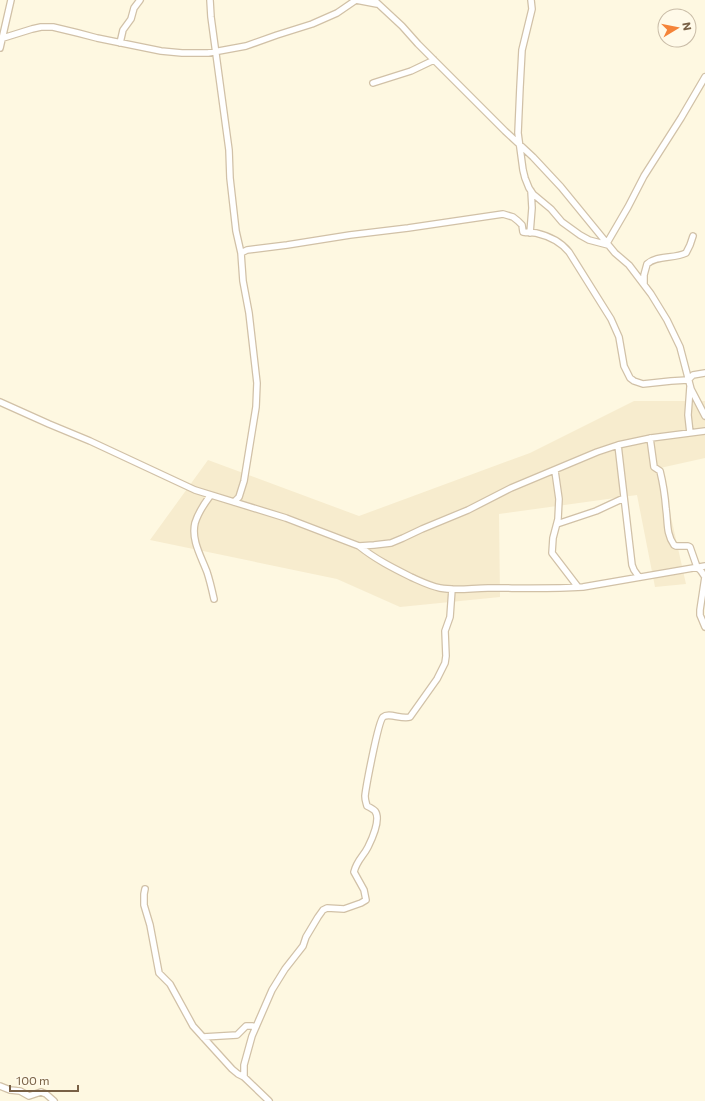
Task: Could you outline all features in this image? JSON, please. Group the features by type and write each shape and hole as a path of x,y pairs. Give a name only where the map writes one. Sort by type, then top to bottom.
{"street":[{"path":"0,48 11,0"},
{"path":"120,43 123,30 131,19 134,8 140,0"},
{"path":"210,0 215,52 229,150 230,178 236,231 241,253 242,274 249,313 257,383 256,407 251,445 242,488 239,497 234,502"},
{"path":"3,38 40,27 53,27 120,43 174,53 208,53 246,46 312,24 337,13 356,0 377,2 505,132 534,157 561,186 615,253 629,265 644,284 664,315 680,347 695,399 705,416"},
{"path":"531,0 532,9 522,50 518,127 524,178 531,191 551,209 562,222 589,240 608,244"},
{"path":"373,82 411,71 434,60"},
{"path":"608,244 644,176 705,77"},
{"path":"530,233 532,201 531,191"},
{"path":"241,253 253,249 503,214 518,221 522,225 523,232 538,234 557,241 569,252 611,318 619,337 624,366 630,378 643,384 672,381 689,382"},
{"path":"644,284 644,274 647,264 652,260 686,253 693,236"},
{"path":"690,433 688,415 689,382 693,375 705,373"},
{"path":"0,402 90,441 182,485 210,496 286,518 359,546 379,560 435,587 452,589 578,587 705,566"},
{"path":"359,546 386,544 403,538 468,510 512,488 596,452 618,445 650,438 705,431"},
{"path":"650,438 654,467 659,470 662,483 668,533 674,545 690,547 697,567 705,577 700,615 705,627"},
{"path":"618,445 632,565 639,577"},
{"path":"555,470 559,499 557,524 553,538 552,553 578,587"},
{"path":"210,496 203,505 195,524 194,533 208,575 214,599"},
{"path":"557,524 596,511 624,498"},
{"path":"244,1077 243,1070 252,1036 272,990 279,977 299,952 312,926 323,910 331,908 344,909 362,903 366,900 364,890 354,872 357,862 368,848 377,823 376,812 367,806 365,797 379,726 382,718 386,716 390,715 406,719 410,717 442,671 446,656 445,631 450,617 452,589"},
{"path":"145,889 144,905 152,936 158,971 170,984 193,1026 232,1069 244,1077 269,1101"},
{"path":"203,1037 234,1035 240,1033 246,1026 256,1027"},
{"path":"0,1086 10,1090 20,1091 30,1096 41,1092 46,1094 54,1101"}],"shaded area":[{"path":"634,401 705,401 705,458 660,468 686,584 655,587 637,495 499,514 500,597 400,607 337,579 150,540 208,460 359,516 530,453"}]}
